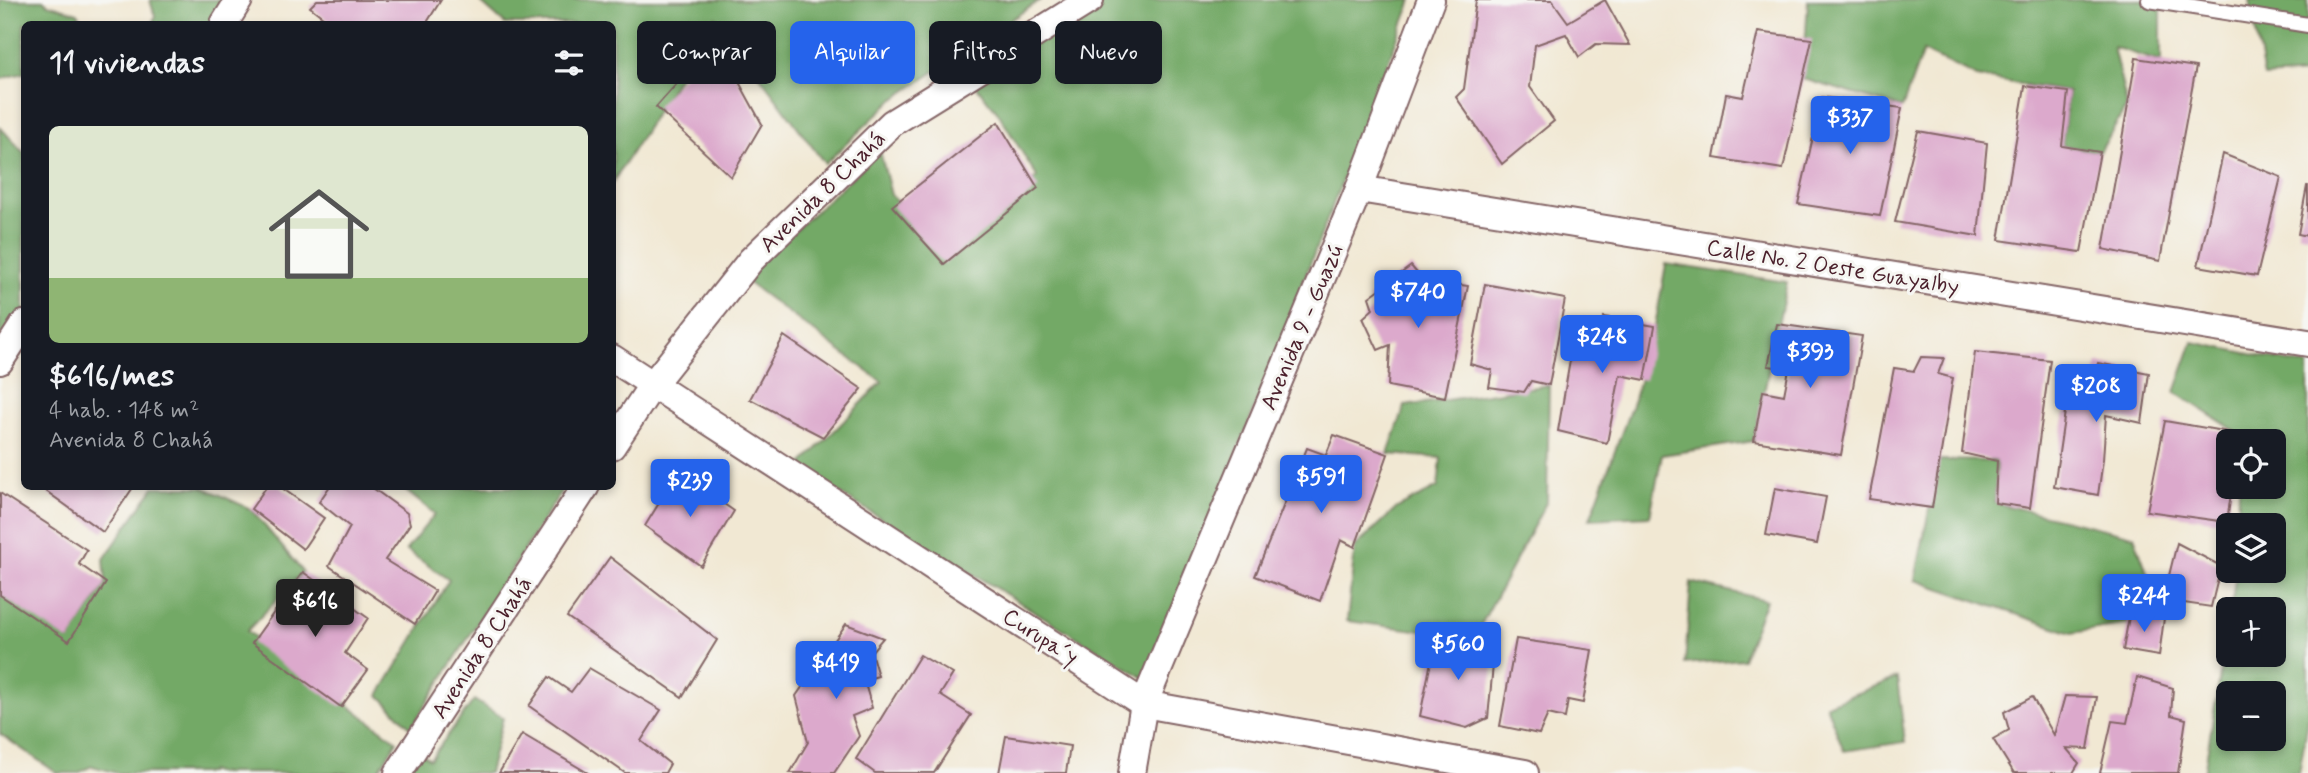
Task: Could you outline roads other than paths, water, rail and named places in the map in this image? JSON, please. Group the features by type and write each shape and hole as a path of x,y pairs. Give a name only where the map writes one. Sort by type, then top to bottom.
{"street":[{"path":"226,21 239,0"},
{"name":"Avenida 8 Chahá","path":"616,440 653,384 751,260 892,123 1090,0"},
{"name":"Avenida 9 - Guazú","path":"1132,773 1144,704 1359,188 1431,0"},
{"name":"Calle No. 2 Oeste Guayalby","path":"1359,188 2308,343"},
{"path":"0,361 21,329"},
{"name":"Curupa´y","path":"616,361 1144,704 1525,773"},
{"name":"Avenida 8 Chahá","path":"398,773 583,490"}],"lane":[{"path":"2149,0 2308,25"}]}
